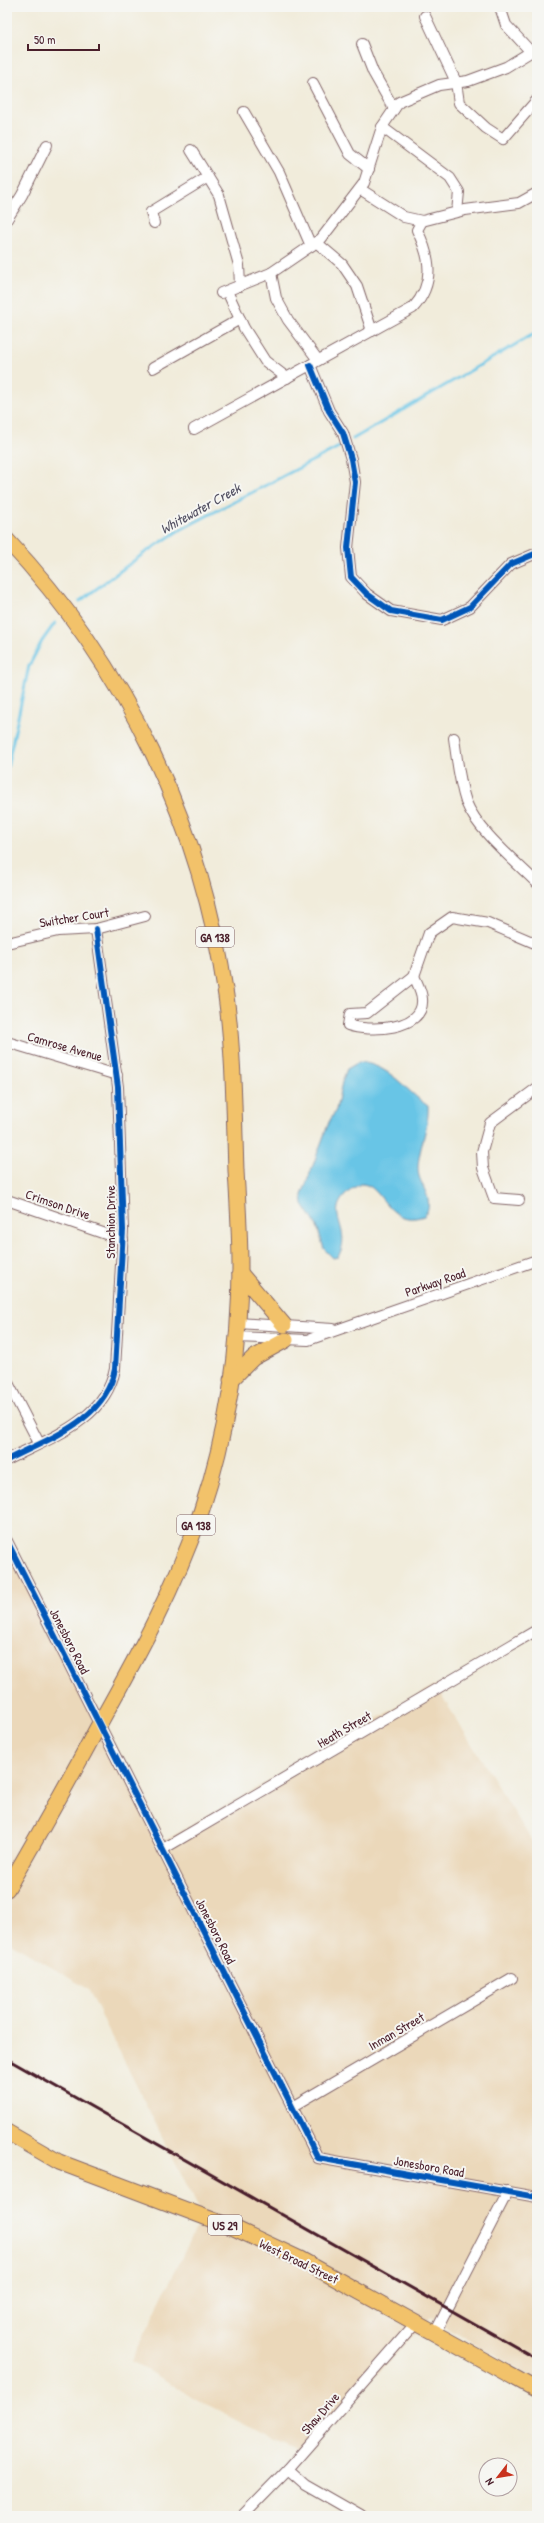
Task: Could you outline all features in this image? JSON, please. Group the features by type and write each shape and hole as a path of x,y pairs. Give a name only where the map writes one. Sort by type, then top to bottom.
{"main road":[{"name":"GA 138","path":"7,540 69,614 104,664 152,752 190,845 203,886 219,956 226,999 232,1056 240,1273 237,1330 232,1380 214,1468 186,1552 156,1623 7,1889"},
{"path":"232,1380 253,1358 285,1333 240,1273"},
{"name":"West Broad Street","path":"7,2132 59,2162 234,2228 300,2259 415,2324 435,2333 537,2390"}],"street":[{"path":"287,378 265,361 224,292 271,273 314,244 364,183 382,127 399,102 438,85 468,81 506,67 534,50 506,26 500,7"},
{"path":"425,16 456,82 459,103 486,128 503,139 537,100"},
{"path":"362,44 373,72 394,110"},
{"path":"314,83 350,154 369,169"},
{"path":"244,112 279,172 314,244 342,264 357,286 372,331"},
{"path":"382,127 450,178 459,192 457,212"},
{"path":"7,218 22,195 47,145"},
{"path":"192,150 219,195 239,265 240,286"},
{"path":"154,223 151,212 208,177"},
{"path":"360,188 404,218 422,221 457,212 518,203 537,193"},
{"path":"194,429 413,308 422,298 429,274 427,250 417,230 422,221"},
{"path":"271,273 279,303 314,363 329,411 343,433 351,459 355,482 348,548 351,577 367,594 391,611 442,620 470,607 511,564 530,554 537,553"},
{"path":"154,368 240,319"},
{"path":"454,738 462,788 470,809 477,821 537,883"},
{"name":"Switcher Court","path":"7,943 58,931 96,929 146,916"},
{"path":"414,976 423,1000 419,1012 405,1025 358,1029 348,1025 350,1014 367,1013 414,976 429,933 452,917 488,923 537,944"},
{"name":"Stanchion Drive","path":"7,1460 88,1416 101,1404 112,1385 117,1348 123,1240 116,1075 96,929"},
{"name":"Camrose Avenue","path":"7,1042 116,1075"},
{"path":"519,1200 494,1198 483,1168 482,1152 490,1123 537,1088"},
{"name":"Crimson Drive","path":"7,1200 123,1240"},
{"name":"Parkway Road","path":"237,1330 285,1333 308,1340 341,1330 537,1260"},
{"name":"Parkway Road","path":"237,1330 285,1333 341,1330"},
{"path":"7,1381 38,1443"},
{"name":"Jonesboro Road","path":"7,1541 318,2158 508,2192"},
{"name":"Heath Street","path":"163,1849 537,1630"},
{"name":"Inman Street","path":"292,2107 512,1978"},
{"path":"435,2333 508,2192 537,2197"},
{"name":"Shaw Drive","path":"242,2516 288,2469 415,2324"},
{"path":"288,2469 305,2484 361,2516"}],"shaded area":[{"path":"7,183 22,212 7,221"},
{"path":"7,1538 162,1842 435,1685 537,1849 537,2380 430,2318 303,2453 198,2400 131,2361 202,2216 88,1989 7,1941"}],"water":[{"path":"359,1062 370,1064 388,1073 428,1106 427,1124 420,1152 418,1169 419,1176 427,1196 428,1206 424,1216 411,1218 401,1216 393,1211 368,1185 360,1184 347,1194 340,1203 338,1219 343,1236 342,1246 338,1257 333,1258 324,1249 317,1226 303,1204 302,1195 329,1122 336,1110 342,1082 347,1069"}],"waterway":[{"name":"Whitewater Creek","path":"353,439 537,332"},
{"name":"Whitewater Creek","path":"80,601 143,554 178,531 339,447"},
{"name":"Whitewater Creek","path":"7,768 29,666 42,641 55,623"}],"railway":[{"path":"7,2059 537,2359"}],"cycle path":[{"path":"310,365 329,411 343,433 351,459 355,482 348,548 351,577 367,594 391,611 442,620 470,607 511,564 537,553"},
{"path":"7,1460 57,1435 88,1415 100,1402 109,1387 115,1369 123,1230 118,1087 96,929"},
{"path":"7,1541 318,2158 537,2197"}]}
